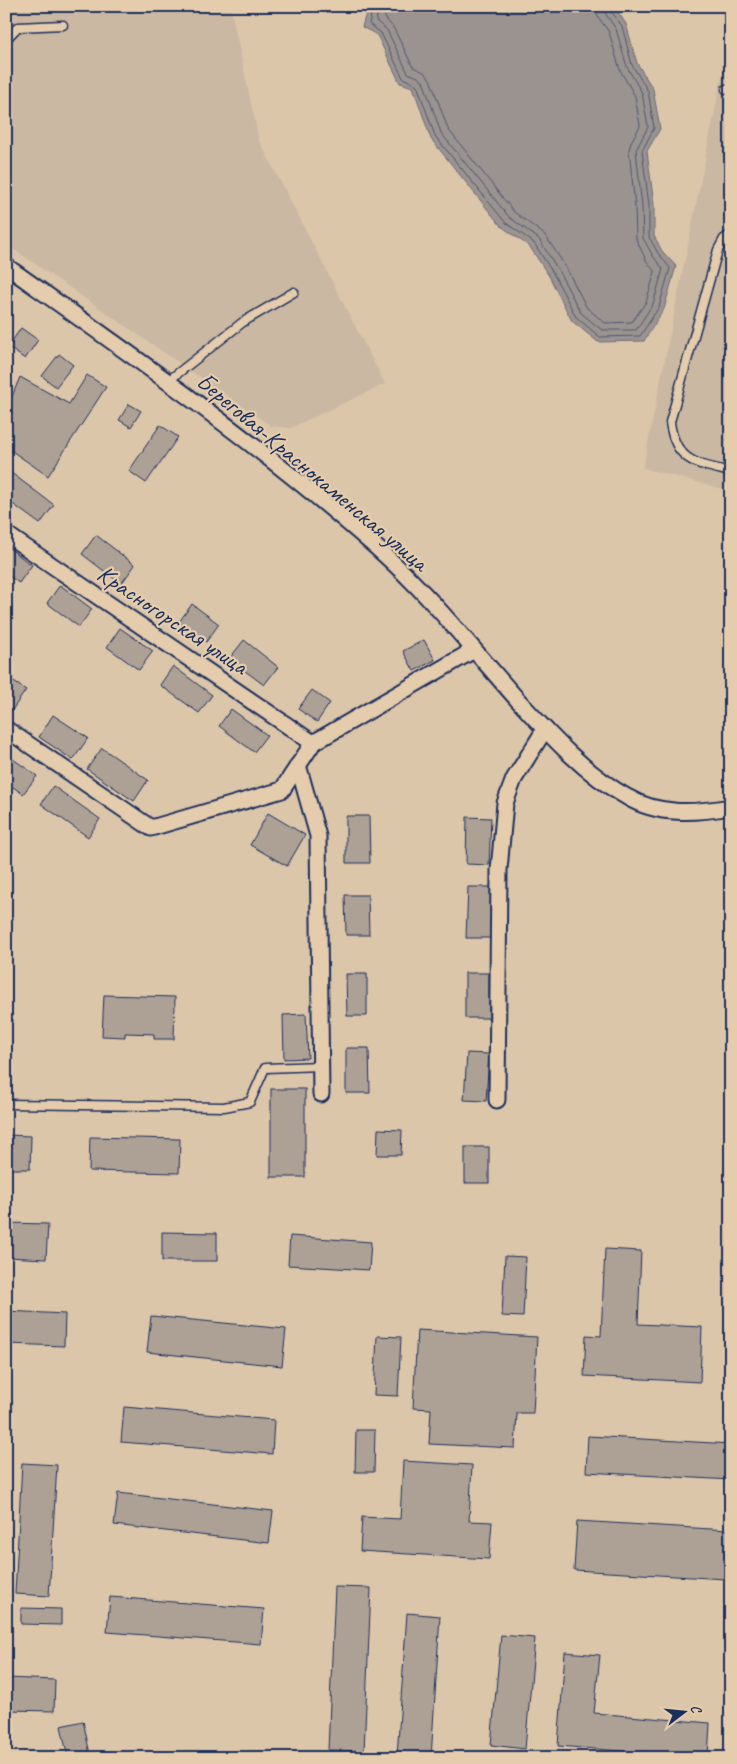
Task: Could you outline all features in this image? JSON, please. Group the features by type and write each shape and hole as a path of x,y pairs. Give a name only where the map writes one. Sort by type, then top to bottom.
{"street":[{"name":"Береговая-Краснокаменская улица","path":"6,266 168,382 273,462 378,548 429,599 545,729 601,780 628,798 652,808 680,813 705,812 731,807"},
{"name":"Красногорская улица","path":"6,534 312,743"},
{"path":"6,730 151,828 282,790 312,743 474,650"},
{"path":"497,1100 500,870 505,803 514,779 545,729"},
{"path":"298,766 318,836 321,1094"}],"lane":[{"path":"6,40 18,27 63,25"},
{"path":"731,234 724,239 718,250 670,422 676,446 685,456 697,464 731,472"},
{"path":"168,382 243,322 294,292"},
{"path":"6,1104 224,1107 250,1102 265,1068 320,1066"}],"shaded area":[{"path":"6,6 230,6 259,140 385,384 290,428 271,426 6,244"},
{"path":"731,31 731,491 643,468"}],"water":[{"path":"368,6 614,6 626,24 637,63 653,89 660,129 647,151 654,205 654,236 662,251 676,266 664,309 644,341 598,342 572,321 549,276 530,247 501,226 431,139 413,87 400,83 377,35 362,27"}],"building":[{"path":"21,328 38,340 25,359 8,347"},
{"path":"59,354 73,365 56,387 42,376"},
{"path":"87,375 106,387 48,476 6,447 6,411 20,377 69,404"},
{"path":"129,404 141,411 131,427 119,420"},
{"path":"160,425 178,437 146,483 129,471"},
{"path":"6,469 54,505 40,524 6,499"},
{"path":"96,535 135,565 121,584 82,554"},
{"path":"6,546 32,565 19,583 6,574"},
{"path":"60,585 92,609 79,627 47,603"},
{"path":"192,604 219,624 206,642 179,622"},
{"path":"120,628 153,651 139,670 107,647"},
{"path":"244,640 278,667 264,685 229,659"},
{"path":"424,640 435,660 414,671 403,651"},
{"path":"173,666 212,695 199,713 160,685"},
{"path":"6,677 26,690 10,713 6,710"},
{"path":"312,690 330,703 317,722 298,709"},
{"path":"231,709 267,735 254,752 219,726"},
{"path":"53,715 88,738 73,760 39,737"},
{"path":"102,748 148,780 134,801 87,769"},
{"path":"6,754 37,776 23,794 6,782"},
{"path":"53,786 100,819 88,837 41,804"},
{"path":"268,813 305,835 287,866 250,845"},
{"path":"346,816 369,816 370,863 346,863"},
{"path":"467,817 491,818 489,865 466,864"},
{"path":"468,887 491,887 490,938 466,938"},
{"path":"345,895 368,895 369,935 346,935"},
{"path":"465,973 489,973 489,1018 465,1018"},
{"path":"346,974 367,974 367,1016 347,1016"},
{"path":"104,995 175,997 174,1039 154,1039 154,1034 125,1033 125,1037 102,1036"},
{"path":"306,1014 308,1058 284,1059 283,1015"},
{"path":"346,1048 369,1048 370,1093 346,1093"},
{"path":"467,1053 489,1054 486,1101 464,1100"},
{"path":"271,1089 305,1089 305,1177 271,1177"},
{"path":"378,1129 402,1130 401,1155 377,1155"},
{"path":"6,1135 31,1136 30,1169 6,1169"},
{"path":"90,1137 180,1139 179,1173 89,1171"},
{"path":"465,1147 489,1147 489,1183 465,1183"},
{"path":"6,1223 48,1224 46,1259 6,1257"},
{"path":"162,1232 217,1233 217,1261 162,1261"},
{"path":"290,1236 371,1242 369,1270 288,1265"},
{"path":"605,1249 641,1251 638,1324 702,1327 700,1382 584,1376 586,1335 601,1336"},
{"path":"505,1256 526,1257 523,1317 502,1316"},
{"path":"6,1311 65,1314 64,1346 6,1344"},
{"path":"151,1316 286,1329 282,1366 147,1352"},
{"path":"417,1330 537,1337 533,1413 517,1413 515,1448 429,1444 431,1409 413,1408"},
{"path":"377,1336 401,1337 398,1396 374,1395"},
{"path":"124,1407 274,1420 272,1454 121,1442"},
{"path":"356,1430 375,1430 374,1472 355,1472"},
{"path":"588,1436 731,1444 731,1480 586,1472"},
{"path":"403,1461 472,1465 469,1521 492,1522 489,1559 360,1551 362,1517 400,1519"},
{"path":"22,1463 57,1465 49,1596 15,1594"},
{"path":"118,1493 273,1511 269,1543 114,1525"},
{"path":"6,1495 9,1495 6,1538"},
{"path":"577,1521 728,1530 726,1579 574,1570"},
{"path":"335,1587 371,1588 364,1751 328,1750"},
{"path":"110,1597 264,1609 261,1644 107,1632"},
{"path":"21,1608 61,1609 61,1625 21,1624"},
{"path":"407,1613 440,1616 431,1758 397,1756"},
{"path":"501,1635 535,1638 525,1749 491,1745"},
{"path":"565,1652 600,1655 594,1713 710,1723 708,1758 558,1746"},
{"path":"6,1678 55,1680 54,1711 6,1710"},
{"path":"83,1721 90,1754 68,1758 61,1726"}]}
